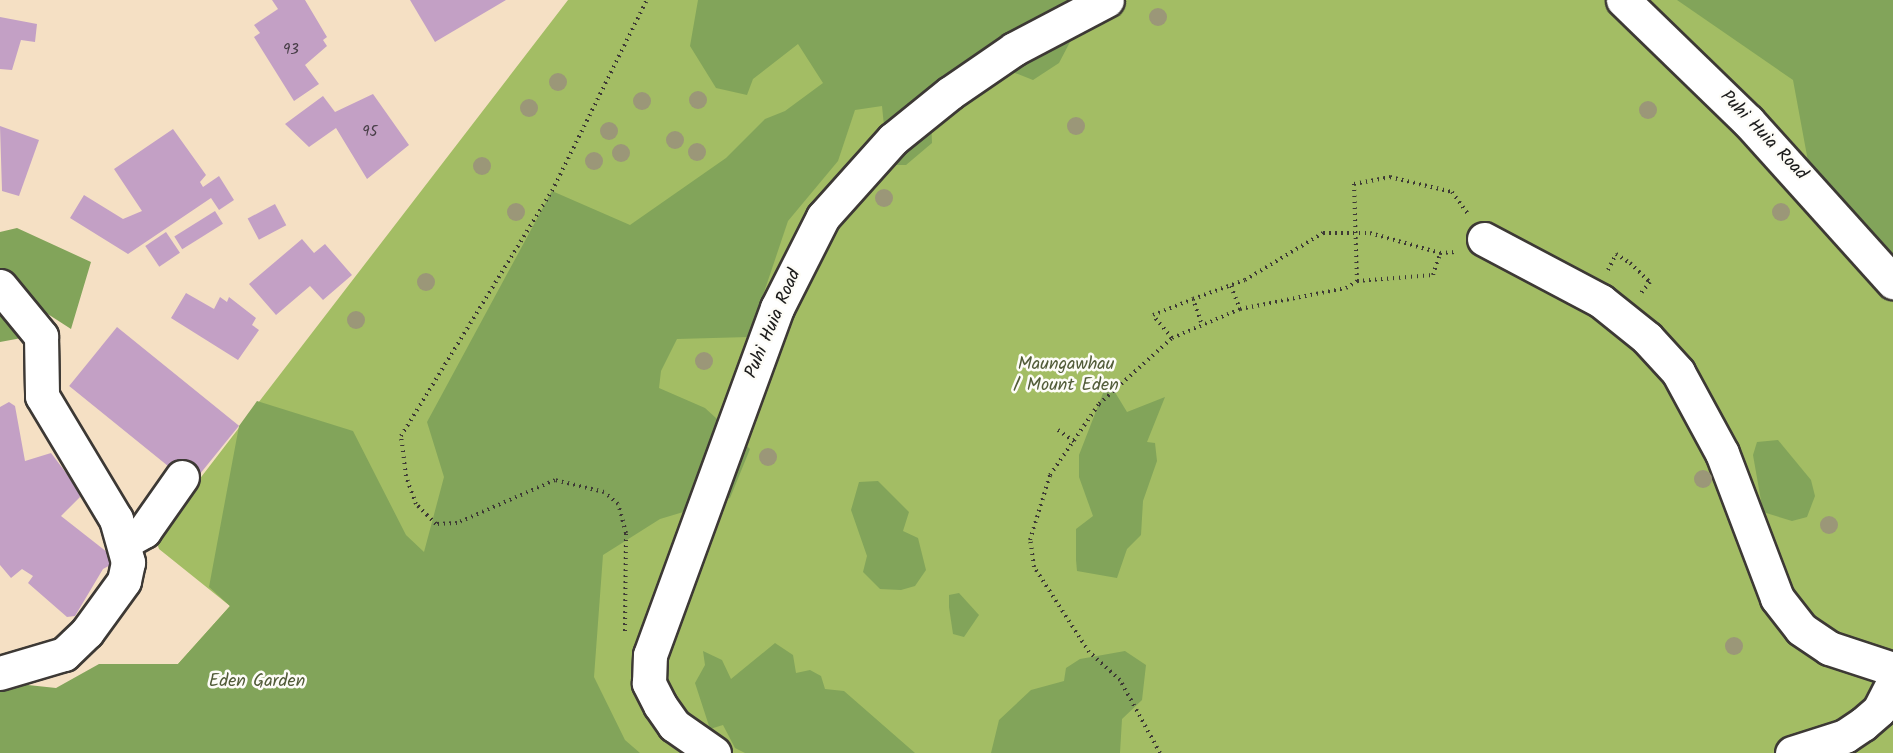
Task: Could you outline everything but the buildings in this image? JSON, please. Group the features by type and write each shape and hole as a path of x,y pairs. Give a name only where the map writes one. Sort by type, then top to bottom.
{"street":[{"name":"Puhi Huia Road","path":"714,753 674,725 660,705 649,683 650,655 777,308 823,217 893,139 950,93 1014,49 1107,0"},
{"name":"Puhi Huia Road","path":"1623,0 1757,129 1893,282"},
{"path":"1484,239 1602,301 1647,338 1678,372 1722,453 1777,598 1801,629 1829,648 1893,669"},
{"path":"0,286 40,336 42,396 126,541 124,580 87,633 41,664 0,673"},
{"path":"126,541 144,531 182,477"},
{"path":"1792,753 1845,736 1863,724 1879,710 1893,682"}],"path":[{"path":"647,0 552,191 401,436 406,476 416,504 435,524 458,523 555,480 604,492 618,504 627,533 625,638 650,655"},
{"path":"1357,281 1354,184 1390,177 1452,192 1484,239"},
{"path":"1172,338 1153,315 1231,286 1323,233 1354,233 1440,253 1448,252"},
{"path":"1160,753 1120,680 1076,635 1030,559 1030,540 1050,475 1075,442 1099,404 1172,338 1200,322 1240,309 1346,288 1363,279 1433,275 1440,253"},
{"path":"1231,286 1240,309"},
{"path":"1193,299 1200,322"},
{"path":"1058,430 1075,442"}],"green space":[{"name":"Maungawhau / Mount Eden","path":"568,0 1893,0 1893,753 137,753 178,664 230,606 159,549 155,537"},
{"name":"Eden Garden","path":"698,0 1092,0 1059,63 1033,80 1010,71 931,116 932,143 906,165 874,165 884,126 882,106 855,110 838,161 788,221 749,337 677,339 661,371 659,388 705,408 750,449 730,498 660,519 603,555 594,677 625,740 640,753 0,753 0,682 56,688 99,664 178,664 230,606 209,587 239,426 257,401 353,431 406,535 424,552 444,477 427,422 552,191 630,225 726,158 765,119 785,111 823,83 798,44 753,79 747,95 716,88 690,46"},
{"path":"1677,0 1893,0 1893,270 1810,172 1793,80"},
{"path":"17,228 91,262 71,329 40,309 27,337 0,342 0,232"},
{"path":"1105,388 1113,389 1127,412 1165,397 1147,442 1155,443 1157,461 1143,501 1141,535 1127,549 1117,578 1077,571 1076,560 1076,529 1093,516 1079,477 1079,455"},
{"path":"1778,440 1811,480 1815,496 1807,517 1792,521 1763,512 1753,455 1757,442"},
{"path":"878,481 909,512 903,531 918,538 926,570 915,586 901,590 880,589 863,572 867,556 851,510 859,482"},
{"path":"959,593 979,615 964,637 953,634 949,607 949,595"},
{"path":"775,643 793,655 796,673 810,670 821,676 825,689 844,691 915,753 745,753 735,748 723,725 710,729 695,683 705,665 703,651 722,660 731,679"},
{"path":"1125,651 1146,665 1142,700 1122,719 1120,753 991,753 999,720 1031,690 1064,681 1066,668 1080,659"}]}
